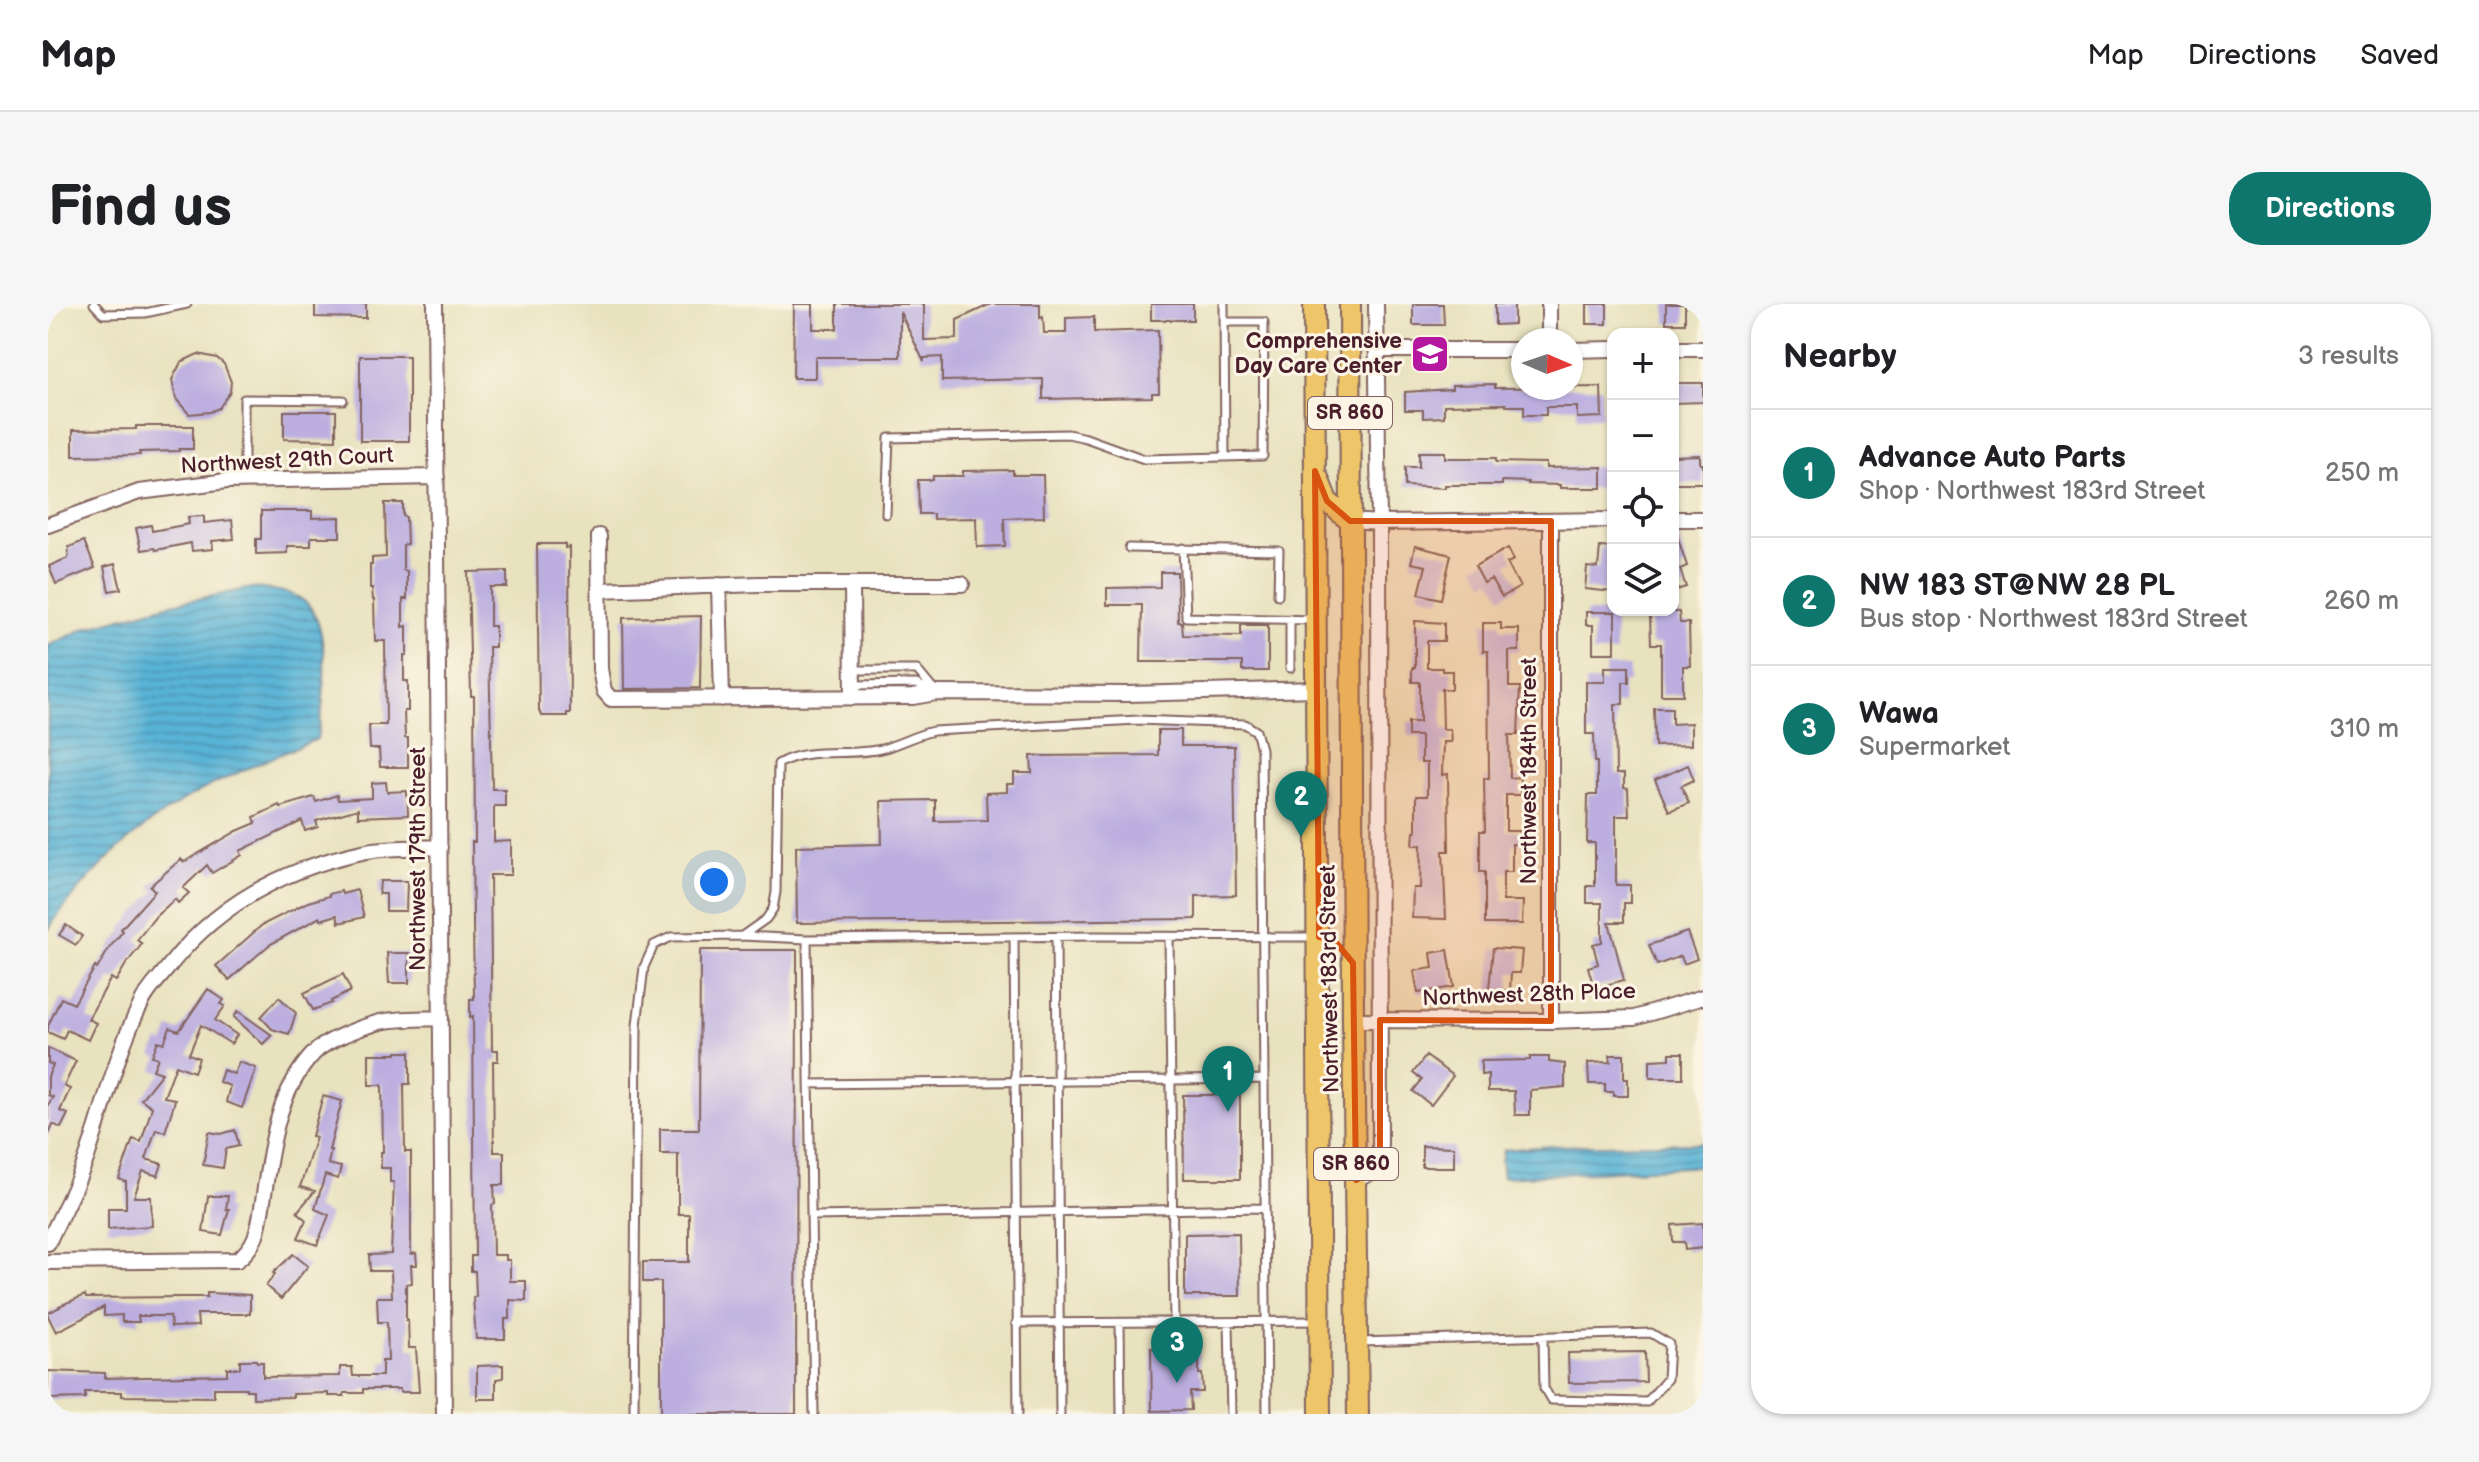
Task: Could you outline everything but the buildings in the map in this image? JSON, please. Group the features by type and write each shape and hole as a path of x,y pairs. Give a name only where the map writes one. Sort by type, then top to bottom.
{"main road":[{"name":"Northwest 183rd Street","path":"1314,304 1320,1414"},
{"name":"Northwest 183rd Street","path":"1350,304 1358,1414"},
{"path":"1315,471 1327,501 1350,521"},
{"path":"1319,937 1333,939 1353,963"}],"street":[{"name":"Northwest 179th Street","path":"435,304 444,1414"},
{"path":"1356,1180 1380,1168 1376,304"},
{"path":"1549,304 1549,328"},
{"path":"1583,350 1607,349"},
{"path":"1679,349 1703,349"},
{"path":"1376,350 1511,350"},
{"name":"Northwest 29th Court","path":"48,525 139,492 244,481 437,477"},
{"path":"1679,519 1703,519"},
{"path":"1350,521 1607,520"},
{"name":"Northwest 184th Street","path":"1551,521 1551,1021"},
{"path":"599,536 600,669 604,691 611,699 722,699 852,684 913,697 936,693 1128,694 1317,689"},
{"path":"599,590 719,585 962,584"},
{"path":"719,585 722,699"},
{"path":"852,585 852,684"},
{"path":"48,1243 87,1157 115,1069 142,1001 191,938 254,891 313,865 369,851 440,847"},
{"name":"Northwest 28th Place","path":"1353,1020 1551,1021 1634,1018 1703,997"},
{"path":"48,1262 237,1260 249,1251 257,1235 273,1135 283,1104 295,1079 316,1051 350,1032 382,1022 441,1018"}],"lane":[{"path":"94,304 103,314 145,313 187,304"},
{"path":"1224,304 1225,457"},
{"path":"886,514 889,438 1068,434 1144,459 1263,456 1264,322 1224,322"},
{"path":"244,481 244,399 343,400"},
{"path":"1129,548 1279,551 1278,595"},
{"path":"1183,548 1186,617 1317,620"},
{"path":"1290,619 1290,668"},
{"path":"852,684 917,670 936,693"},
{"path":"742,936 766,919 773,909 776,892 778,764 792,755 884,748 911,736 933,731 1138,720 1229,722 1245,724 1256,731 1261,749 1263,809 1261,937 1267,1414"},
{"path":"634,1414 637,1025 644,967 654,945 671,937 742,936 807,939 1319,937"},
{"path":"1169,937 1174,1323"},
{"path":"1014,938 1018,1414"},
{"path":"1056,938 1060,1414"},
{"path":"807,939 814,1414"},
{"path":"809,1084 1263,1079"},
{"path":"812,1216 1265,1208"},
{"path":"1016,1323 1320,1321"},
{"path":"1229,1322 1231,1414"},
{"path":"1120,1323 1121,1414"},
{"path":"1358,1342 1543,1336 1651,1333 1669,1344 1667,1379 1647,1402 1551,1400 1544,1388 1543,1336"}],"highlighted area":[{"path":"1315,471 1327,501 1350,521 1551,521 1551,1021 1380,1020 1380,1168 1356,1180 1353,963 1333,939 1319,937"}],"water":[{"path":"252,588 294,595 306,603 315,615 320,630 324,668 317,739 211,785 152,822 92,875 48,931 48,646 86,628 167,605"},
{"path":"1703,1143 1703,1166 1503,1177 1501,1161 1504,1150"}],"place":[{"name":"Comprehensive Day Care Center","path":"1430,354"},
{"name":"NW 183 ST@NW 28 PL","path":"1301,837"},
{"name":"Advance Auto Parts","path":"1228,1112"},
{"name":"Wawa","path":"1177,1383"}]}
